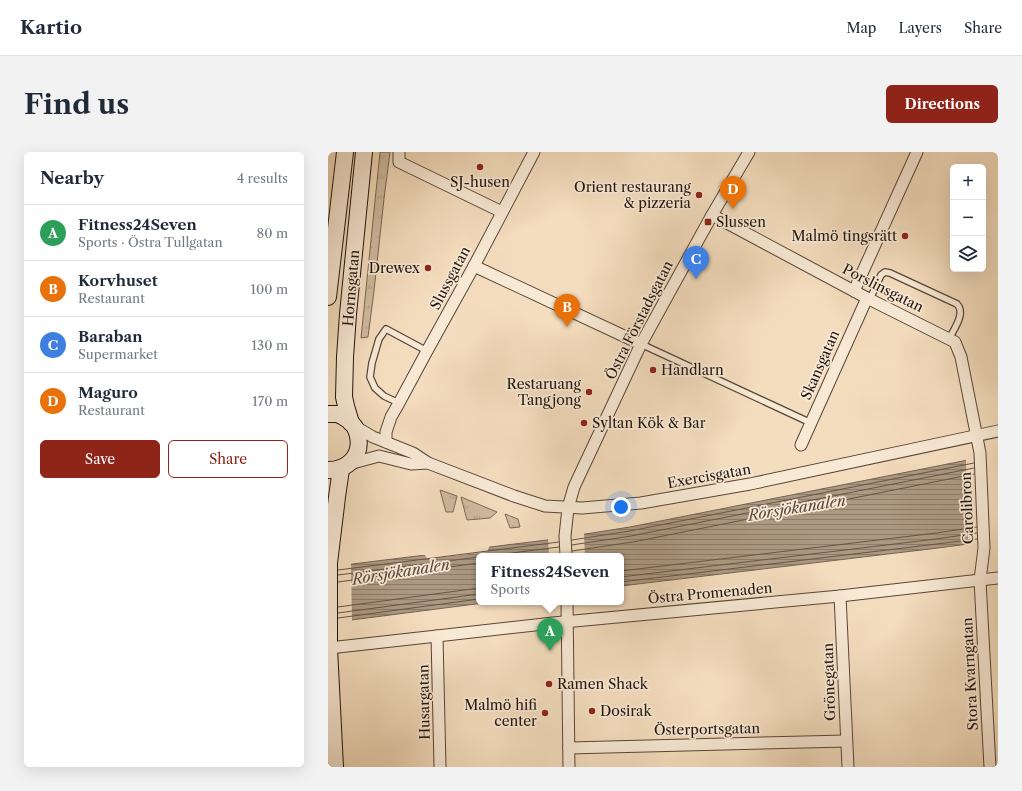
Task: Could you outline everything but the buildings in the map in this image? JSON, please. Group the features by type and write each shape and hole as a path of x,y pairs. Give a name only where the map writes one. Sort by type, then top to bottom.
{"main road":[{"path":"328,297 346,152"},
{"name":"Hornsgatan","path":"335,767 329,628 329,558 339,468 355,457 359,442 344,397 348,314 364,152"},
{"path":"328,414 337,414 345,417 353,425"}],"street":[{"path":"399,152 399,162 502,212"},
{"name":"Slussgatan","path":"386,442 386,432 391,417 474,266 534,152"},
{"name":"Östra Förstadsgatan","path":"566,553 565,536 568,508 574,487 641,344 712,215 749,152"},
{"path":"854,290 917,152"},
{"name":"Porslinsgatan","path":"712,215 868,298 955,342 961,357 977,435"},
{"path":"474,266 641,344"},
{"name":"Skansgatan","path":"801,445 868,298"},
{"name":"Exercisgatan","path":"353,425 373,437 413,453 428,463 545,506 568,508 641,503 679,497 766,481 998,431"},
{"name":"Carolibron","path":"977,435 980,453 984,548 980,580"},
{"name":"Exercisgatan","path":"339,468 379,456 411,464 428,463"},
{"name":"Östra Promenaden","path":"330,648 553,623 840,596 998,578"},
{"name":"Stora Kvarngatan","path":"980,580 990,767"},
{"name":"Grönegatan","path":"840,596 848,767"},
{"path":"567,605 569,767"},
{"name":"Husargatan","path":"437,636 440,767"},
{"name":"Österportsgatan","path":"569,748 846,741"}],"lane":[{"path":"868,298 881,275 885,272 957,304 960,307 960,317 949,339"},
{"path":"399,403 384,396 375,388 370,377 372,362 379,339 386,329 427,350"},
{"path":"641,344 811,423"}],"green space":[{"path":"380,152 390,152 368,337 361,338"},
{"path":"440,490 457,496 453,512 446,512"},
{"path":"461,497 497,512 490,518 467,520"},
{"path":"505,514 518,519 520,527 510,528"}],"water":[{"name":"Rörsjökanalen","path":"998,454 998,540 624,586 624,553 476,553 476,604 328,623 328,567 547,540 630,527"}],"pier":[{"path":"998,452 998,542 968,546 965,458"},
{"path":"584,533 585,553 549,553 548,538"},
{"path":"490,545 487,552 427,559 425,555 421,554"},
{"path":"351,563 352,622 328,625 328,565"}],"place":[{"name":"SJ-husen","path":"480,167"},
{"name":"Orient restaurang & pizzeria","path":"699,195"},
{"name":"Maguro","path":"733,209"},
{"name":"Slussen","path":"708,222"},
{"name":"Malmö tingsrätt","path":"905,236"},
{"name":"Drewex","path":"428,268"},
{"name":"Baraban","path":"696,279"},
{"name":"Korvhuset","path":"567,327"},
{"name":"Handlarn","path":"653,370"},
{"name":"Restaruang Tangjong","path":"589,392"},
{"name":"Syltan Kök & Bar","path":"584,423"},
{"name":"Fitness24Seven","path":"550,651"},
{"name":"Ramen Shack","path":"549,684"},
{"name":"Dosirak","path":"592,711"},
{"name":"Malmö hifi center","path":"545,713"}]}
